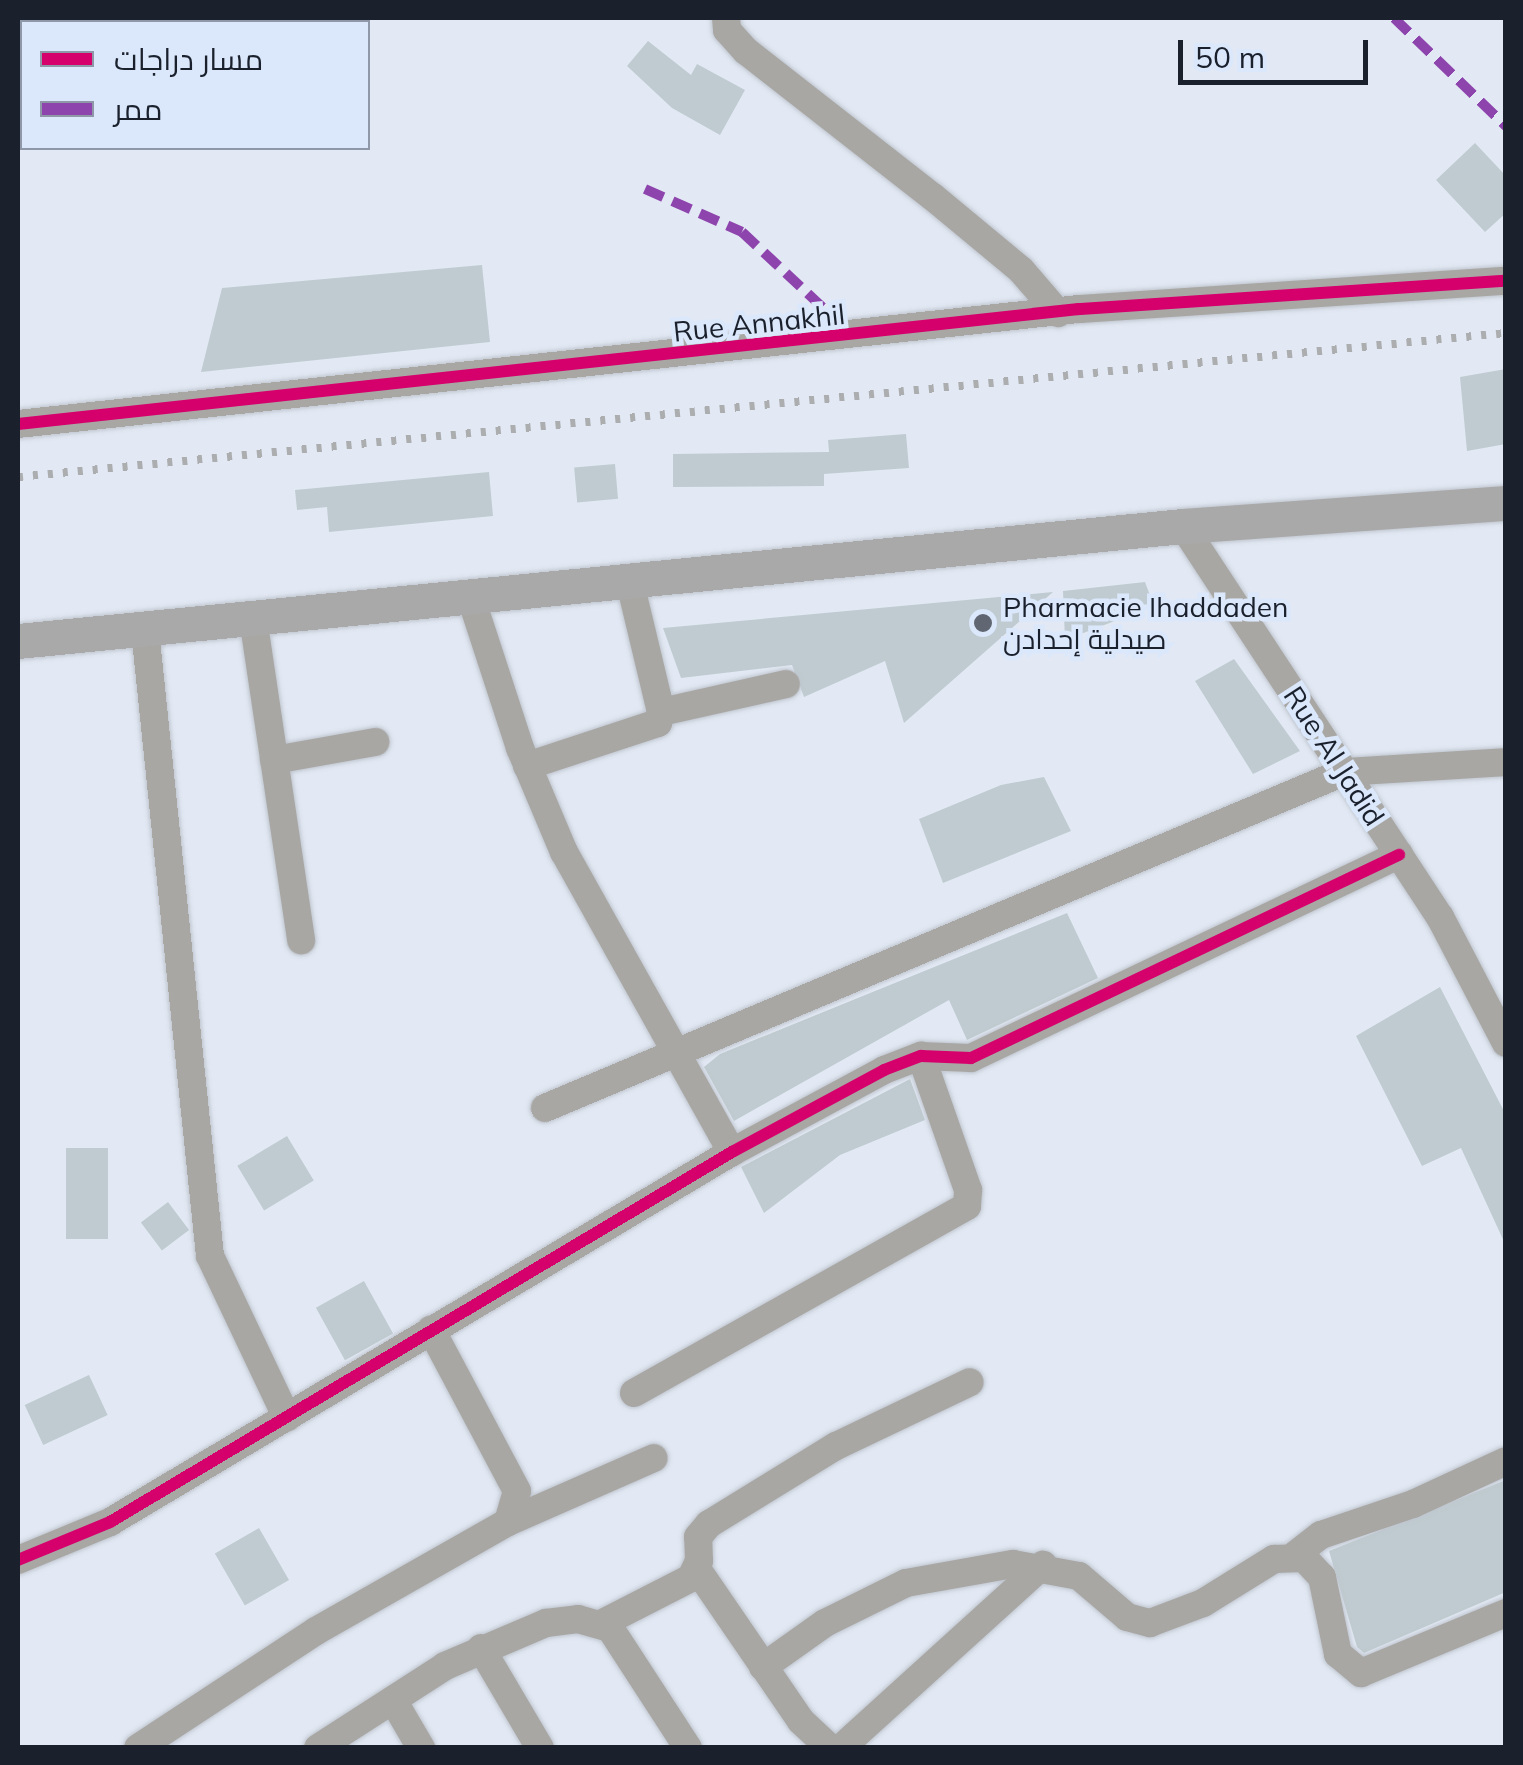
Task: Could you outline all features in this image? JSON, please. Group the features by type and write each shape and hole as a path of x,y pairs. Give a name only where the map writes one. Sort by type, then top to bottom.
{"main road":[{"path":"18,642 1183,526 1506,503"}],"street":[{"path":"726,18 727,30 746,51 934,197 1020,270 1058,313"},
{"name":"Rue Annakhil","path":"18,424 1058,313 1506,280"},
{"name":"Rue Al Jadid","path":"1183,526 1440,917 1506,1043"},
{"path":"630,582 661,712"},
{"path":"471,598 527,766 564,852 732,1152"},
{"path":"253,618 301,940"},
{"path":"144,630 210,1256 287,1418"},
{"path":"527,766 648,730 661,712 786,684"},
{"path":"274,760 375,742"},
{"path":"546,1108 674,1050 1344,772 1506,762"},
{"path":"18,1560 110,1522 732,1152 922,1056 971,1058 1399,856"},
{"path":"634,1394 967,1206 968,1190 922,1056"},
{"path":"431,1329 516,1490 508,1522"},
{"path":"830,1748 801,1721 697,1569 698,1537 709,1524 836,1446 970,1382"},
{"path":"138,1748 316,1631 508,1522 654,1458"},
{"path":"763,1668 825,1623 906,1583 1043,1565 1079,1576 1127,1617 1150,1623 1203,1602 1264,1563 1295,1555 1321,1535 1413,1504 1506,1461"},
{"path":"1295,1555 1314,1563 1322,1577 1330,1631 1353,1670 1371,1672 1506,1613"},
{"path":"841,1748 1043,1565"},
{"path":"318,1747 481,1648 546,1623 601,1624 656,1600 697,1569"},
{"path":"601,1624 625,1646 688,1748"},
{"path":"481,1648 540,1748"},
{"path":"393,1700 421,1748"}],"building":[{"path":"648,41 691,75 697,64 745,90 720,135 672,108 627,66"},
{"path":"1475,143 1506,176 1506,213 1485,232 1436,180"},
{"path":"482,265 490,342 201,372 222,288"},
{"path":"1506,369 1506,444 1467,451 1460,377"},
{"path":"906,434 909,468 824,474 824,486 673,487 673,454 829,452 828,440"},
{"path":"615,464 618,499 577,502 574,468"},
{"path":"489,472 493,516 329,532 327,507 297,510 295,490"},
{"path":"1145,582 1154,606 1065,640 1063,591"},
{"path":"1053,592 904,723 885,661 804,697 792,665 681,678 663,628"},
{"path":"1234,659 1300,751 1253,774 1195,681"},
{"path":"1044,777 1071,831 943,883 919,819 1001,785"},
{"path":"1067,913 1098,978 967,1040 949,1000 734,1121 704,1067 720,1054"},
{"path":"1440,987 1506,1115 1506,1246 1461,1148 1422,1166 1356,1036"},
{"path":"910,1079 925,1120 840,1155 764,1213 741,1167"},
{"path":"287,1136 314,1181 264,1210 237,1166"},
{"path":"66,1148 108,1148 108,1239 66,1239"},
{"path":"168,1202 189,1230 162,1250 141,1222"},
{"path":"364,1281 393,1333 345,1360 316,1308"},
{"path":"89,1375 108,1415 43,1445 25,1405"},
{"path":"1506,1480 1506,1592 1364,1653 1357,1647 1329,1551"},
{"path":"259,1528 289,1580 245,1605 215,1554"}],"railway":[{"path":"18,477 1506,333"}],"marked path":[{"path":"1394,18 1506,126"},
{"path":"645,189 742,232 852,335"}],"cycle path":[{"path":"18,424 1079,309 1506,281"},
{"path":"18,1560 110,1522 732,1152 884,1070 921,1056 971,1058 1399,855"}],"place":[{"name":"Pharmacie Ihaddaden صيدلية إحدادن","path":"983,623"}]}
